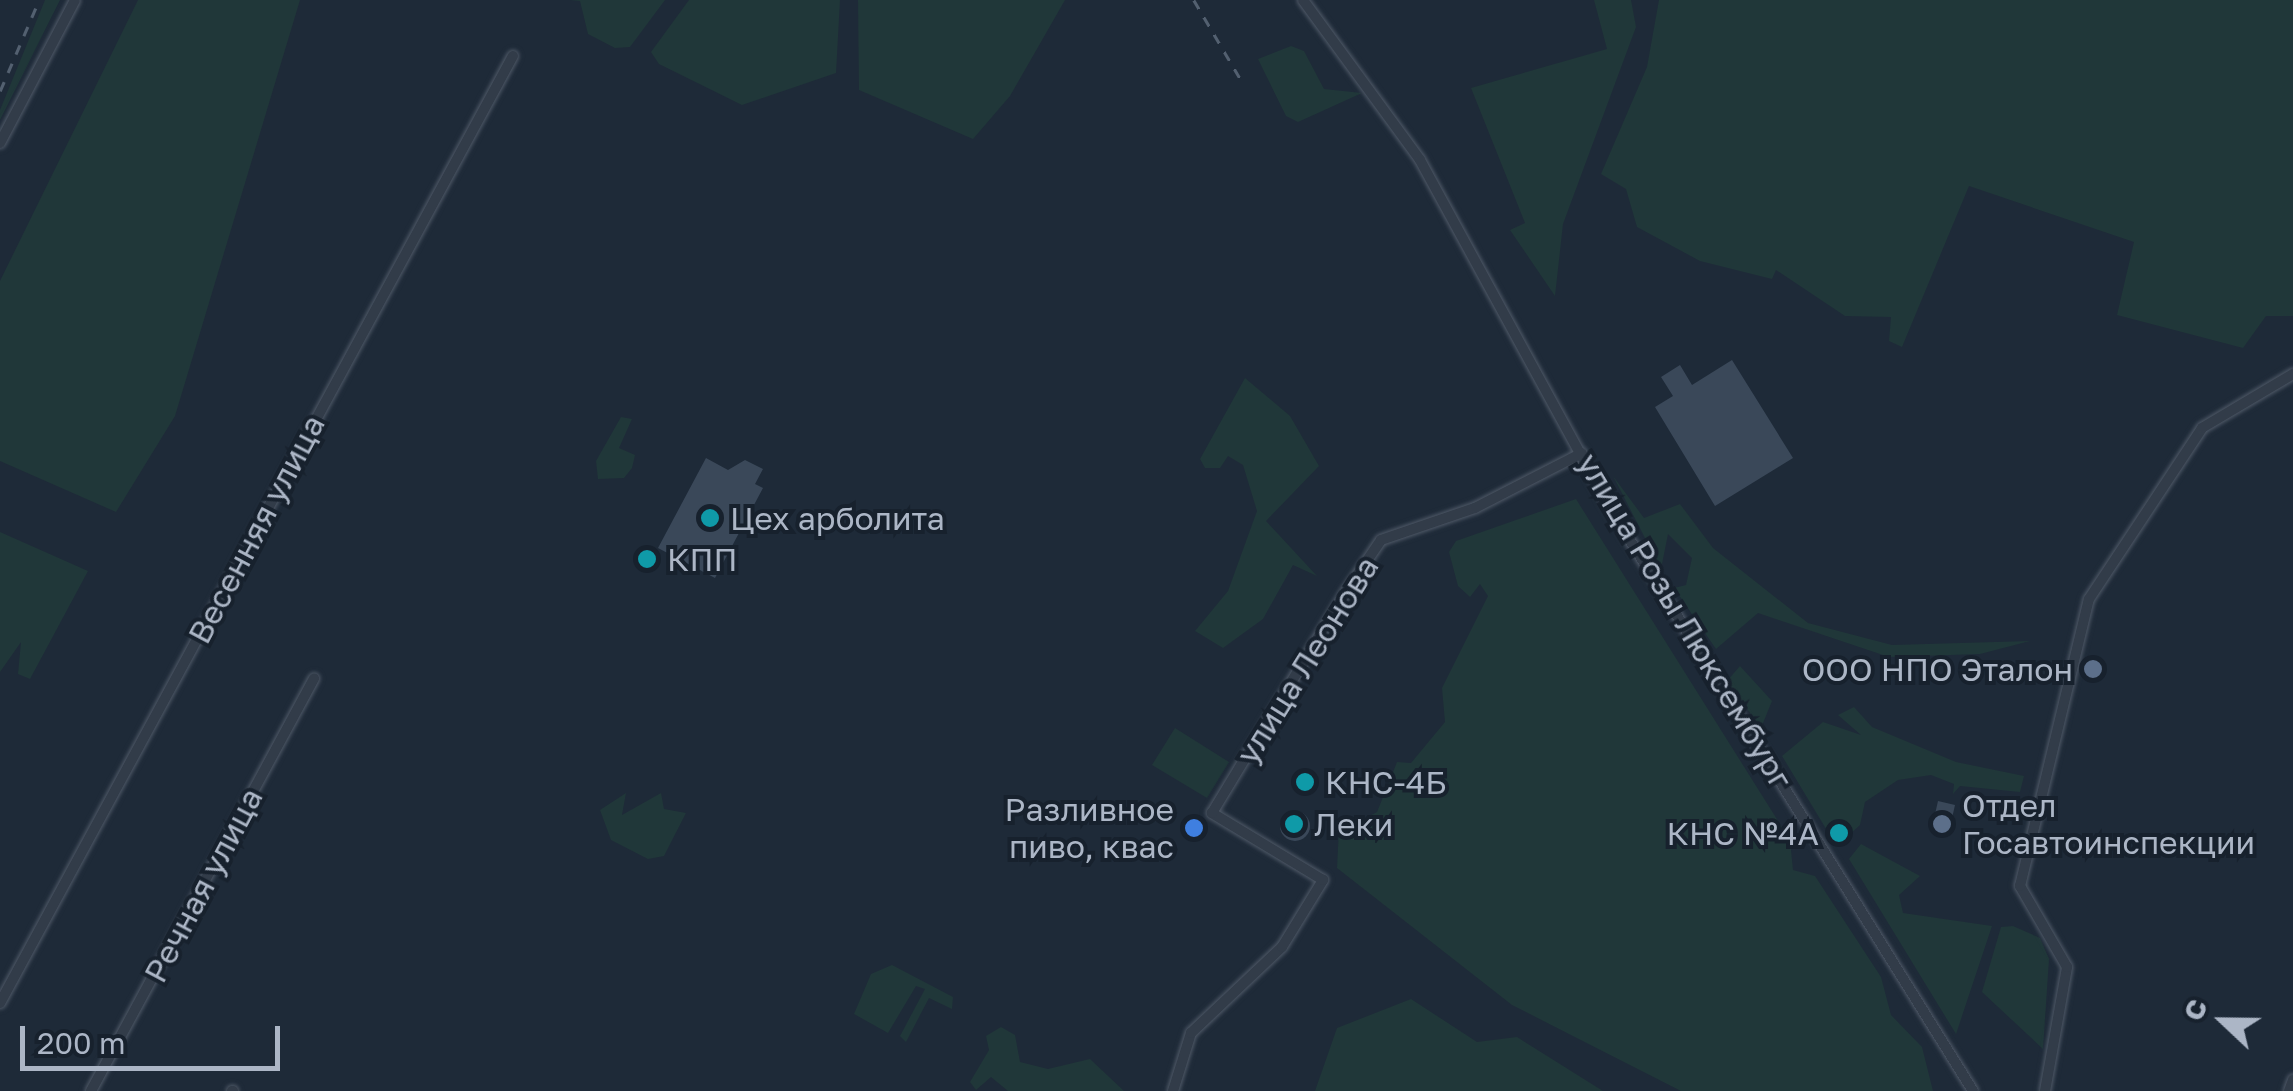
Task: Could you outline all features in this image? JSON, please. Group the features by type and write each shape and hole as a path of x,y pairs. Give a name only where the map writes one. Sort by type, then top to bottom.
{"street":[{"path":"0,143 75,0"},
{"name":"улица Розы Люксембург","path":"1303,0 1428,172 1582,453 1973,1091"},
{"name":"Весенняя улица","path":"0,1003 513,56"},
{"path":"2045,1091 2067,967 2020,886 2089,599 2202,428 2293,374"},
{"name":"улица Леонова","path":"1172,1091 1191,1033 1282,946 1323,880 1212,813 1381,540 1475,508 1582,453"},
{"name":"Речная улица","path":"91,1091 314,678"},
{"path":"2289,1091 2293,1080"}],"green space":[{"path":"45,0 60,0 0,120 0,110"},
{"path":"138,0 300,0 175,416 116,512 0,461 0,281"},
{"path":"570,0 665,0 630,47 615,48 588,34 580,1"},
{"path":"689,0 840,0 836,73 742,105 659,64 651,52"},
{"path":"858,0 1065,0 1010,96 973,139 859,90"},
{"path":"1594,0 1631,0 1636,27 1563,224 1555,296 1510,230 1525,223 1471,88 1607,49"},
{"path":"1659,0 2293,0 2293,316 2266,316 2243,348 2117,315 2134,242 1969,186 1902,347 1889,341 1891,317 1845,316 1776,270 1772,279 1700,261 1637,227 1626,189 1601,174 1647,67"},
{"path":"1291,46 1304,51 1324,89 1362,93 1298,122 1286,116 1258,59"},
{"path":"1245,378 1290,416 1319,466 1266,521 1317,576 1293,565 1263,619 1223,648 1195,631 1228,591 1257,511 1243,465 1228,456 1220,468 1205,468 1200,459"},
{"path":"621,417 632,419 619,448 635,455 632,468 624,478 598,479 596,461"},
{"path":"1613,476 1644,518 1680,504 1713,548 1808,623 1892,645 2030,641 1980,654 1889,657 1758,613 1716,649 1674,588 1686,585 1692,558 1668,534 1661,569"},
{"path":"1576,499 1790,840 1793,870 1815,876 1881,977 1891,1015 1922,1047 1933,1091 1681,1091 1512,1005 1337,868 1339,828 1352,839 1357,823 1377,812 1397,762 1411,763 1445,722 1442,688 1488,596 1480,584 1470,597 1458,586 1449,552 1456,541"},
{"path":"0,532 88,571 30,679 18,674 21,642 0,672"},
{"path":"1740,666 1772,701 1761,728 1727,681"},
{"path":"1854,707 1872,727 1956,762 2024,776 2020,792 1960,786 1953,794 1954,784 1931,775 1898,780 1865,802 1860,825 1848,836 1839,829 1834,842 1782,756 1823,722 1861,735 1838,715"},
{"path":"1175,728 1229,762 1207,798 1152,765"},
{"path":"626,793 622,815 661,793 664,809 686,813 664,856 648,859 611,840 600,810"},
{"path":"1861,844 1920,876 1899,895 1903,913 1992,926 1956,1034 1849,859"},
{"path":"2013,926 2040,938 2049,959 2043,1049 1982,992 2001,927"},
{"path":"892,965 953,997 952,1009 929,998 906,1042 900,1036 925,989 916,986 888,1033 854,1014 871,974"},
{"path":"1411,999 1477,1042 1517,1037 1603,1091 1315,1091 1337,1028"},
{"path":"1001,1027 1015,1035 1020,1062 1048,1069 1090,1059 1124,1091 1008,1091 991,1077 976,1090 970,1082 989,1050 986,1036"}],"building":[{"path":"1732,360 1793,458 1715,506 1655,407 1673,396 1661,377 1680,365 1692,385"},
{"name":"Цех арболита","path":"706,458 728,470 745,460 763,469 755,484 763,488 715,578 658,548"},
{"name":"Отдел Госавтоинспекции","path":"1938,801 1955,805 1948,836 1931,832"},
{"name":"Леки","path":"1295,811 1309,820 1310,826 1301,840 1295,841 1281,832 1280,826 1289,812"}],"railway":[{"path":"0,91 39,0"},
{"path":"1194,0 1240,78"}],"place":[{"name":"Цех арболита","path":"710,518"},
{"name":"КПП","path":"647,559"},
{"name":"ООО НПО Эталон","path":"2093,669"},
{"name":"КНС-4Б","path":"1305,782"},
{"name":"Леки","path":"1294,824"},
{"name":"Отдел Госавтоинспекции","path":"1942,824"},
{"name":"Разливное пиво, квас","path":"1194,828"},
{"name":"КНС №4А","path":"1839,833"}]}
